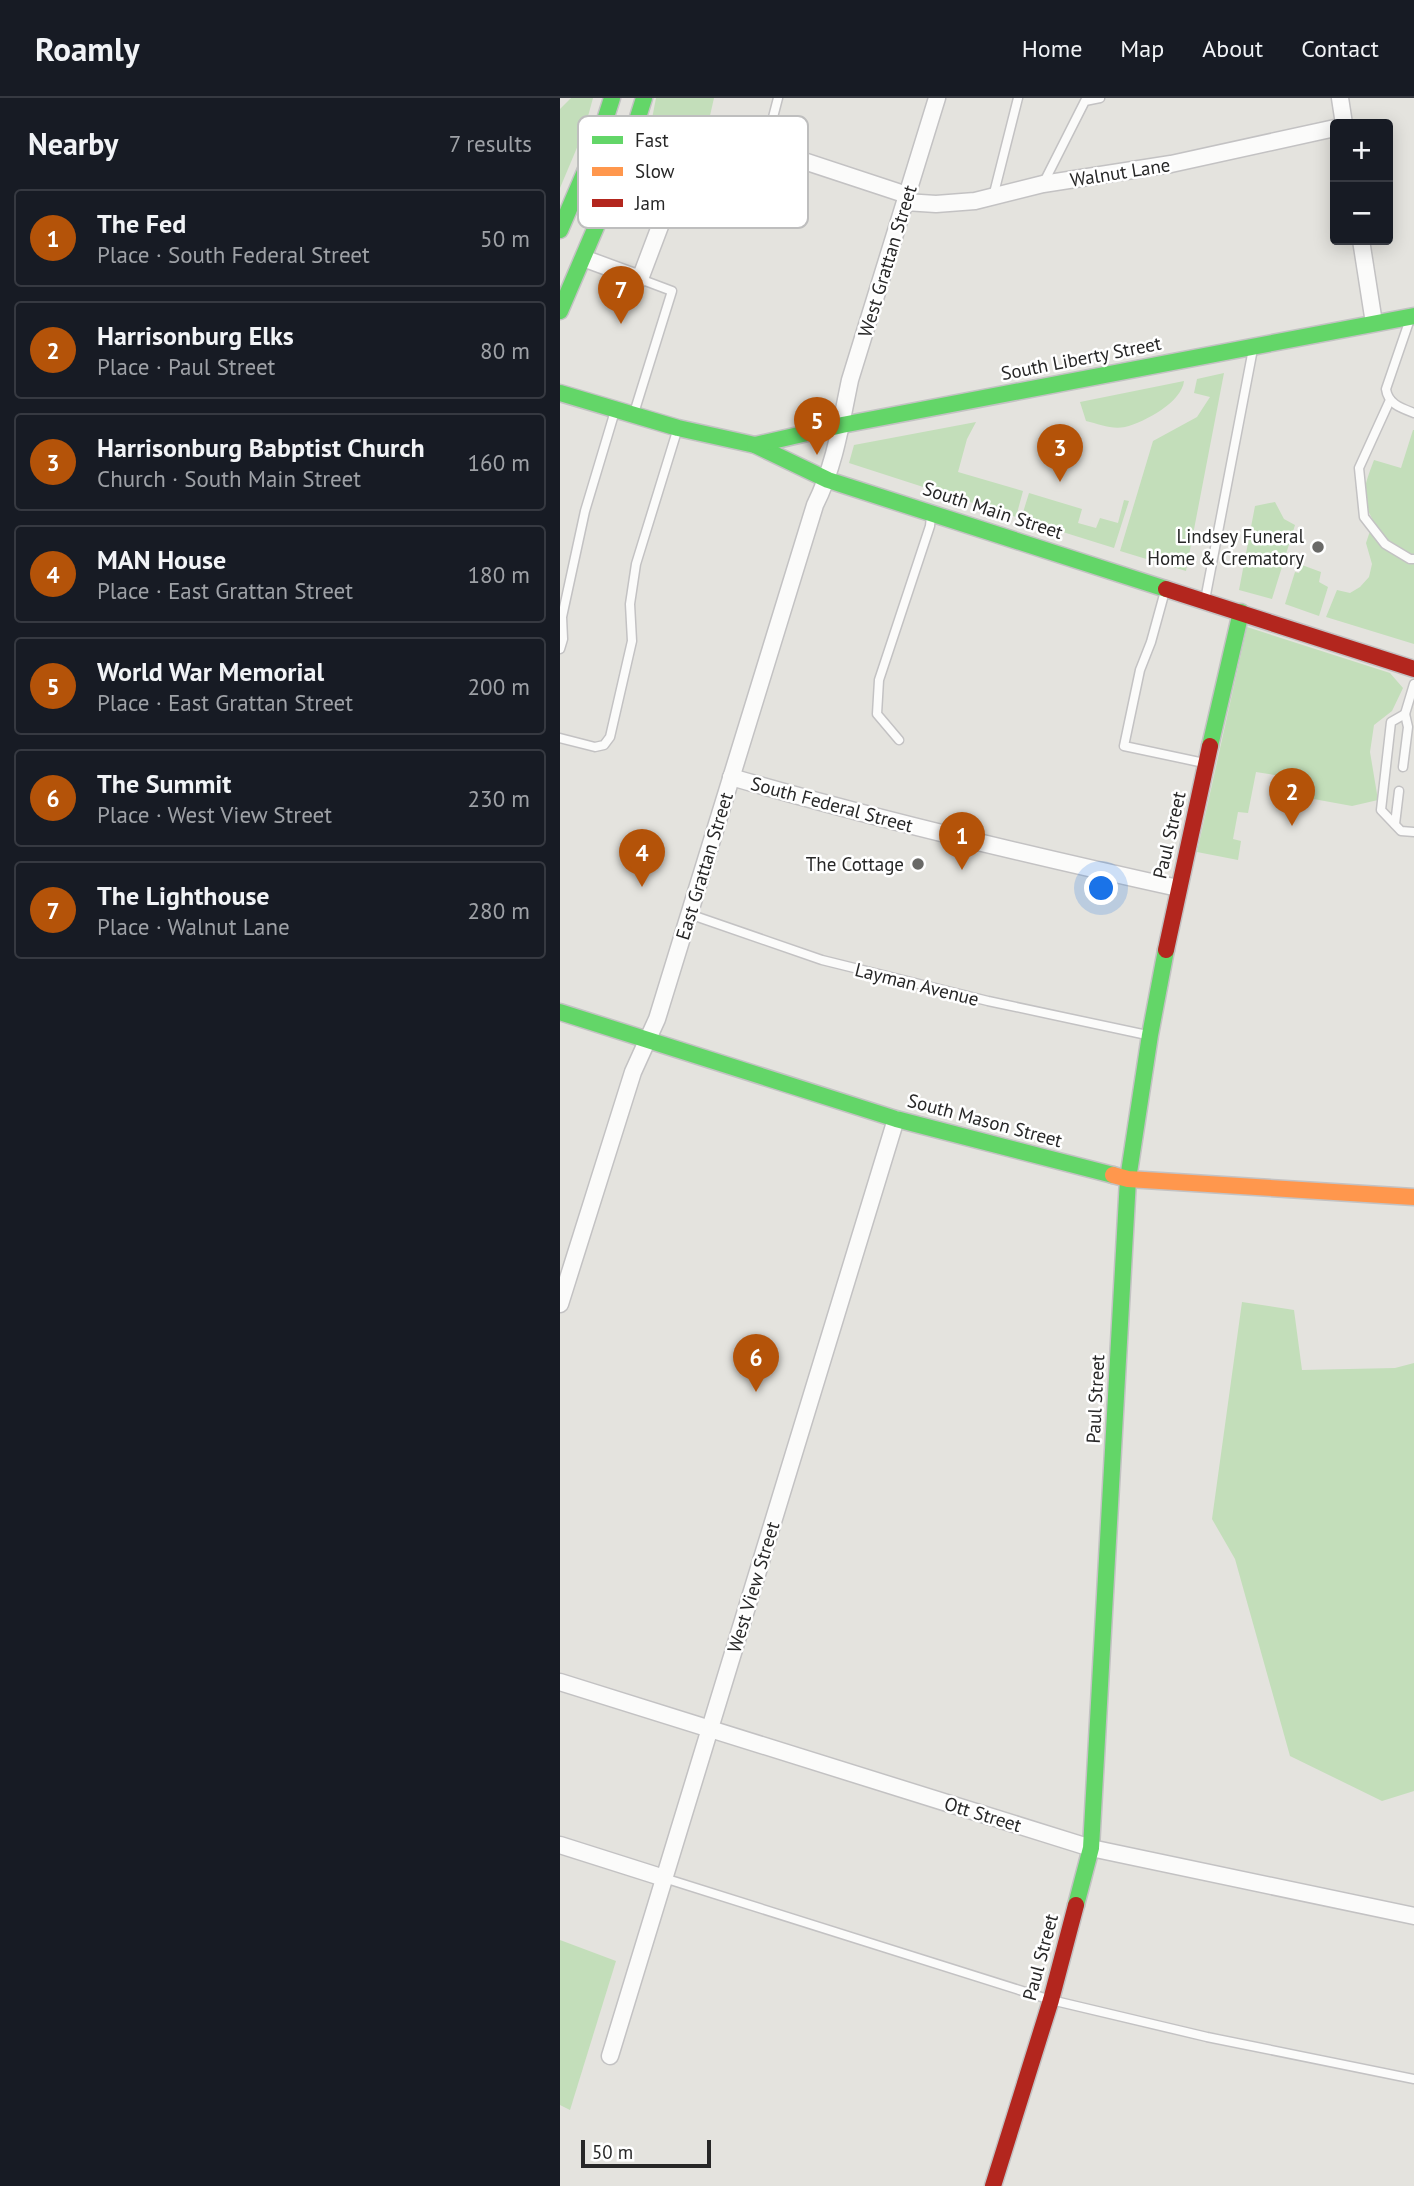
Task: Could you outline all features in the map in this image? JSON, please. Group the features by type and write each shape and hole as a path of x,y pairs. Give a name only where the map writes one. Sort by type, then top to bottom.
{"main road":[{"path":"606,116 612,98"},
{"path":"638,116 644,98"},
{"path":"560,230 578,187"},
{"path":"560,311 596,228"},
{"name":"South Liberty Street","path":"755,444 1412,316"},
{"name":"South Main Street","path":"560,393 678,428 755,444 828,480 1414,669"},
{"name":"Paul Street","path":"993,2186 1051,2000 1091,1847 1128,1178 1150,1035 1178,888 1241,612"},
{"name":"South Mason Street","path":"560,1012 896,1119 1128,1178 1414,1197"}],"street":[{"name":"West Grattan Street","path":"842,425 850,380 937,98"},
{"path":"1340,98 1342,119"},
{"name":"Walnut Lane","path":"808,164 906,199 957,204 993,198 1043,184 1171,164 1330,129"},
{"name":"Walnut Lane","path":"640,279 660,228"},
{"path":"1361,245 1374,323"},
{"path":"583,258 640,279"},
{"name":"East Grattan Street","path":"560,1304 633,1072 657,1019 816,505 828,480 842,425"},
{"name":"South Federal Street","path":"731,776 806,799 981,843 1178,888"},
{"name":"West View Street","path":"610,2056 896,1119"},
{"name":"Ott Street","path":"560,1682 1091,1847 1414,1916"},
{"path":"560,1845 664,1878"}],"lane":[{"path":"773,116 778,98"},
{"path":"993,198 1018,98"},
{"path":"1043,184 1085,101 1100,98"},
{"path":"634,414 672,291 640,279"},
{"path":"1412,316 1386,389 1387,397 1395,405 1414,413"},
{"path":"1205,600 1254,346"},
{"path":"1390,400 1359,468 1364,517 1385,544 1414,559"},
{"path":"560,649 563,639 562,617 585,511 616,409"},
{"path":"560,738 595,747 604,745 610,737 632,641 630,604 636,564 678,428"},
{"path":"899,740 877,714 879,680 930,527 932,513"},
{"path":"1166,588 1140,670 1124,746 1207,763"},
{"path":"1403,767 1408,727 1405,714 1414,684"},
{"path":"1405,714 1391,722 1381,810 1401,831 1414,832"},
{"path":"1395,824 1399,791"},
{"name":"Layman Avenue","path":"689,914 770,944 857,970 1150,1035"},
{"path":"664,1878 1051,2000 1207,2037 1414,2079"}],"green space":[{"path":"571,98 593,98 588,116 578,116 578,145 560,188 560,109"},
{"path":"656,98 714,98 710,116 653,116"},
{"path":"1224,373 1186,571 1120,551 1153,441 1197,417 1210,397 1194,393 1197,379"},
{"path":"1184,381 1182,389 1170,403 1152,416 1125,427 1110,427 1086,421 1080,402"},
{"path":"976,422 967,439 958,472 1023,491 1016,517 849,463 854,445"},
{"path":"1413,430 1414,644 1326,617 1337,590 1350,593 1369,577 1372,564 1366,543 1371,528 1376,526 1367,508 1364,494 1374,460 1401,468"},
{"path":"1029,493 1082,509 1078,523 1096,528 1100,518 1118,523 1124,500 1129,501 1114,548 1021,519"},
{"path":"1275,502 1284,519 1295,525 1272,599 1239,590 1255,506"},
{"path":"1302,565 1321,572 1319,582 1328,587 1319,616 1285,604 1295,572 1299,573"},
{"path":"1247,627 1390,673 1403,688 1392,711 1374,725 1370,752 1378,800 1352,806 1297,796 1299,779 1256,772 1248,813 1238,812 1233,839 1241,841 1238,860 1197,852"},
{"path":"1242,1302 1294,1310 1302,1370 1395,1368 1414,1363 1414,1791 1382,1801 1290,1756 1235,1559 1212,1519"},
{"path":"560,1940 616,1961 570,2110 560,2105"}],"traffic: fast":[{"path":"606,116 612,98"},
{"path":"638,116 644,98"},
{"path":"560,230 578,188"},
{"path":"560,311 595,228"},
{"path":"755,445 842,425 1414,316"},
{"path":"560,393 678,428 755,445 828,480 1166,589"},
{"path":"1210,746 1241,612"},
{"path":"1076,1905 1091,1848 1128,1179 1166,950"},
{"path":"560,1012 896,1119 1113,1175"}],"traffic: slow":[{"path":"1113,1175 1128,1179 1414,1197"}],"traffic: jam":[{"path":"1166,589 1414,669"},
{"path":"1166,950 1210,746"},
{"path":"993,2186 1051,2000 1076,1905"}],"place":[{"name":"The Lighthouse","path":"621,324"},
{"name":"World War Memorial","path":"817,455"},
{"name":"Harrisonburg Babptist Church","path":"1060,482"},
{"name":"Lindsey Funeral Home & Crematory","path":"1318,547"},
{"name":"Harrisonburg Elks","path":"1292,826"},
{"name":"The Cottage","path":"918,864"},
{"name":"The Fed","path":"962,870"},
{"name":"MAN House","path":"642,887"},
{"name":"The Summit","path":"756,1392"}]}
